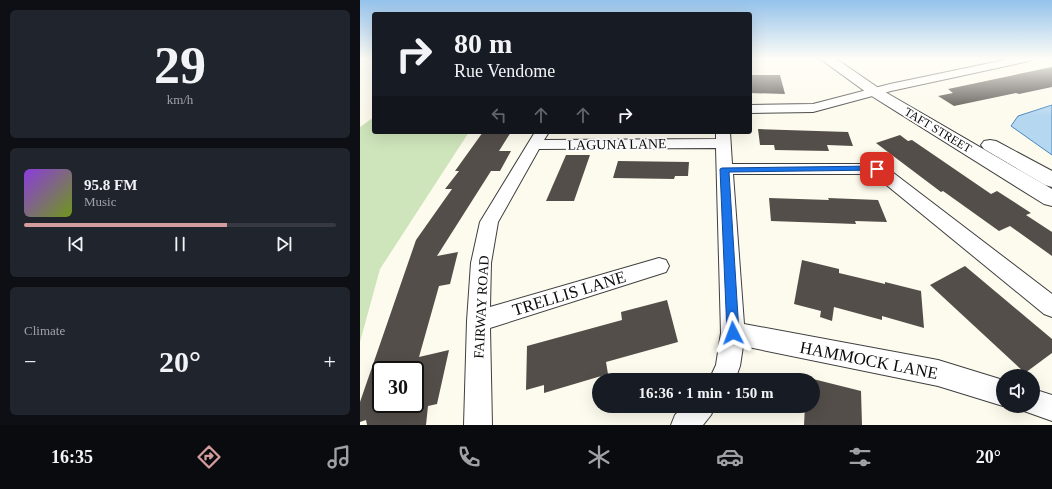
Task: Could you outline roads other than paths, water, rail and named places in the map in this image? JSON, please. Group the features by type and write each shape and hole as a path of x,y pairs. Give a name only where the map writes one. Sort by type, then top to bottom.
{"street":[{"name":"TAFT STREET","path":"861,78 1052,180"},
{"name":"TAFT STREET","path":"868,78 882,90 1052,200"},
{"path":"752,109 813,108 882,90 938,78"},
{"path":"723,138 733,333 728,366 725,373"},
{"name":"LAGUNA LANE","path":"539,139 723,138"},
{"name":"FAIRWAY ROAD","path":"478,425 478,320 481,263 489,222 539,139"},
{"path":"724,169 877,169 1052,306"},
{"name":"TRELLIS LANE","path":"478,320 659,266"},
{"name":"HAMMOCK LANE","path":"733,333 938,373 996,391"},
{"path":"1040,404 1052,408"},
{"path":"685,425 696,413"}],"water":[{"path":"1052,105 1052,155 1011,126 1018,116"}]}
